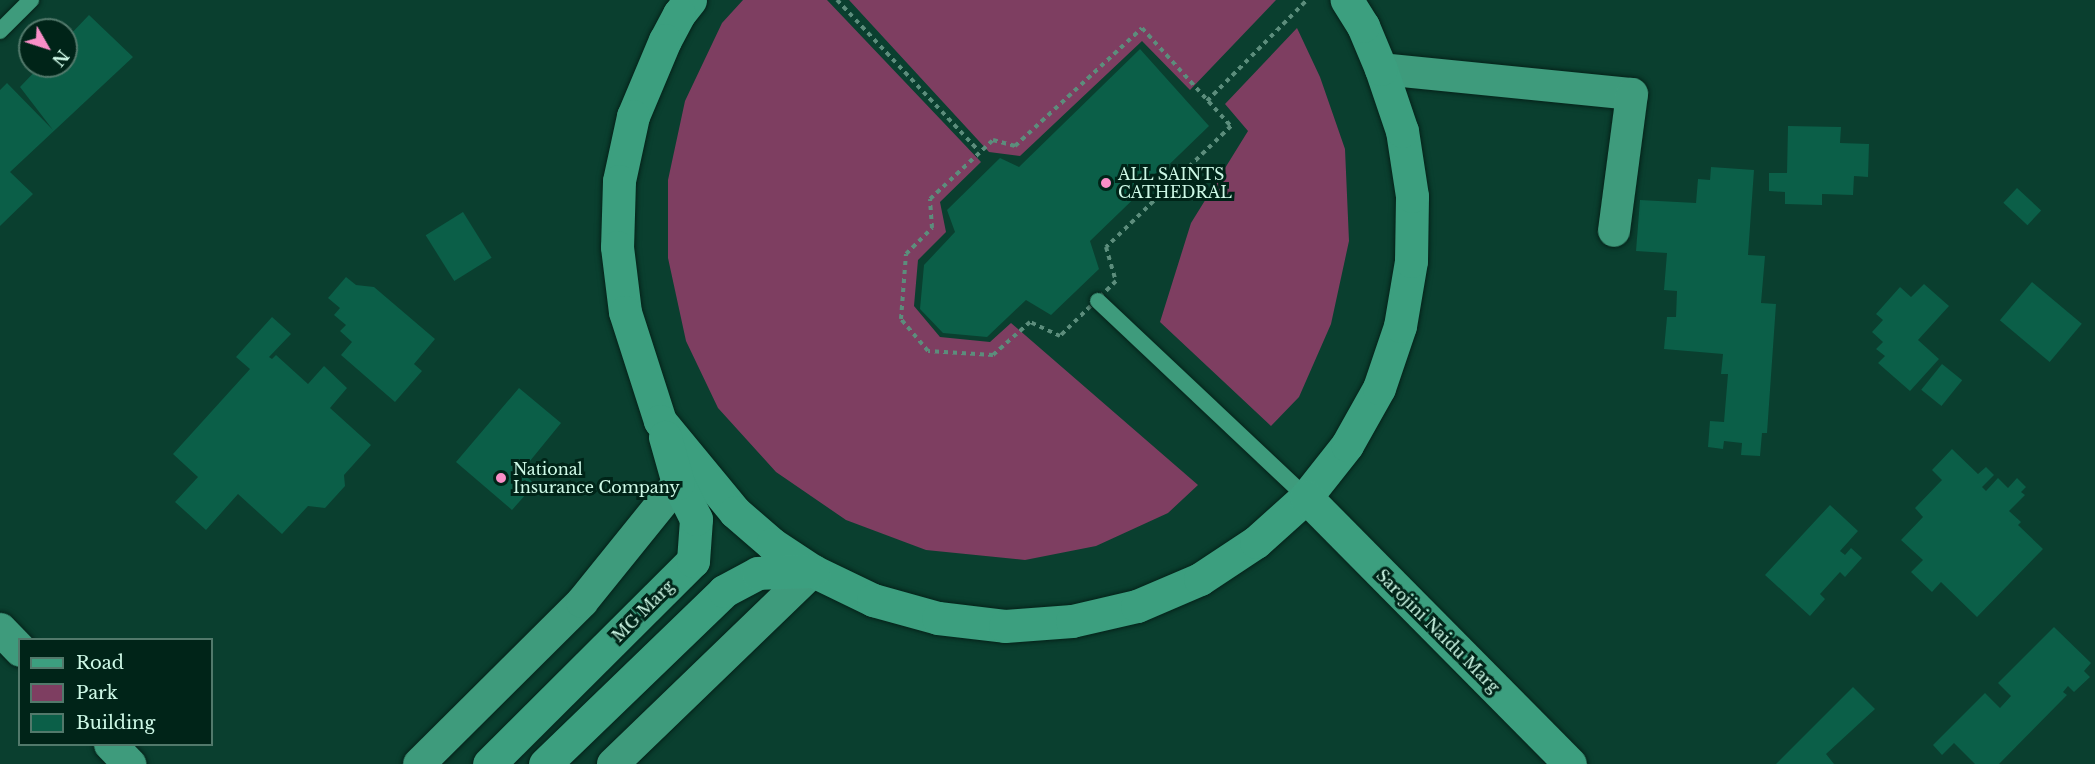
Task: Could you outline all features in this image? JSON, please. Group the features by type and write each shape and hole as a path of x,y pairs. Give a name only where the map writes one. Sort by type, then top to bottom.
{"main road":[{"path":"665,40 672,0"},
{"path":"665,40 679,14 690,0"},
{"path":"660,421 735,512 772,544 813,571 873,600 938,618 1005,626 1072,621 1137,606 1200,579 1256,542 1306,497 1347,445 1379,388 1400,326 1412,261 1412,196 1402,131 1359,9"},
{"name":"MG Marg","path":"489,764 693,561 696,519 678,483 625,312 617,247 619,181 633,116 665,40"},
{"name":"Sarojini Naidu Marg","path":"1306,497 1570,764"},
{"path":"545,764 724,591 758,573 813,571"}],"street":[{"path":"1382,69 1632,94 1614,231"},
{"path":"419,764 582,602 678,483"},
{"path":"613,764 813,571"},
{"path":"0,629 18,648"},
{"path":"112,746 129,764"}],"lane":[{"path":"0,31 31,0"},
{"path":"1098,301 1306,497"}],"path":[{"path":"837,0 980,151"},
{"path":"1207,101 1307,0"},
{"path":"1142,28 1231,126 1106,247 1116,281 1060,336 1030,322 993,355 928,351 901,319 906,254 932,228 930,199 980,151 993,140 1015,146 1142,28"}],"green space":[{"path":"743,0 827,0 981,162 940,202 946,232 918,260 914,306 940,337 990,342 1011,323 1198,485 1168,513 1096,546 1025,560 926,550 846,520 776,472 718,408 686,341 668,258 668,180 685,101 722,23"},
{"path":"849,0 1276,0 1190,90 1142,41 1020,156 989,152"},
{"path":"1297,28 1320,77 1345,149 1349,241 1331,324 1299,397 1271,426 1160,322 1191,223 1248,131 1225,104"}],"building":[{"path":"89,15 133,57 10,172 33,194 0,226 0,90 7,83 53,130 20,87 29,78 78,78 78,26"},
{"path":"1140,49 1209,126 1090,241 1099,269 1051,315 1026,300 987,337 943,333 920,309 924,265 955,232 947,210 1000,158 1019,167"},
{"path":"1788,126 1841,127 1840,143 1869,144 1868,177 1854,176 1853,195 1822,194 1822,205 1785,204 1785,192 1769,191 1769,173 1787,173"},
{"path":"1711,167 1754,170 1748,255 1765,256 1761,303 1776,304 1767,433 1762,433 1760,456 1741,455 1742,443 1724,441 1723,449 1708,447 1710,421 1724,422 1728,374 1721,374 1723,354 1664,349 1667,317 1676,317 1677,291 1664,290 1667,253 1636,251 1640,200 1696,203 1698,179 1710,180"},
{"path":"2017,188 2041,211 2027,225 2003,203"},
{"path":"463,212 492,258 454,281 426,235"},
{"path":"346,277 356,285 374,287 435,339 414,364 422,371 395,402 341,355 352,342 340,331 346,325 334,315 340,308 328,298"},
{"path":"2032,282 2082,324 2050,362 2000,320"},
{"path":"1924,284 1949,306 1918,340 1939,359 1910,391 1878,363 1885,356 1876,349 1883,342 1872,332 1883,320 1876,314 1900,287 1911,297"},
{"path":"272,317 291,334 269,357 272,359 276,355 308,384 324,366 347,388 330,408 371,445 344,475 345,486 325,508 308,506 282,534 238,494 206,530 175,502 198,477 173,454 250,369 236,357"},
{"path":"1942,364 1962,380 1941,406 1921,390"},
{"path":"519,388 561,423 521,472 535,484 512,510 456,462"},
{"path":"1952,449 1978,474 1986,467 1994,475 1982,487 1986,491 1998,478 2008,488 2017,478 2026,487 2021,492 2025,495 2009,511 2021,522 2018,525 2043,549 1977,617 1941,582 1932,592 1911,572 1923,560 1901,540 1923,517 1915,508 1942,480 1932,470"},
{"path":"1830,505 1858,531 1840,551 1845,555 1851,548 1862,558 1845,577 1840,572 1820,594 1825,599 1810,616 1765,575"},
{"path":"2054,627 2091,663 2084,671 2090,677 2074,692 2068,686 2063,692 2067,695 1999,764 1975,764 1954,743 1942,755 1933,745 1985,693 2000,708 2011,696 1998,683"},
{"path":"1853,687 1875,709 1826,754 1834,764 1776,764"}],"place":[{"name":"ALL SAINTS CATHEDRAL","path":"1106,183"},
{"name":"National Insurance Company","path":"501,478"}]}
